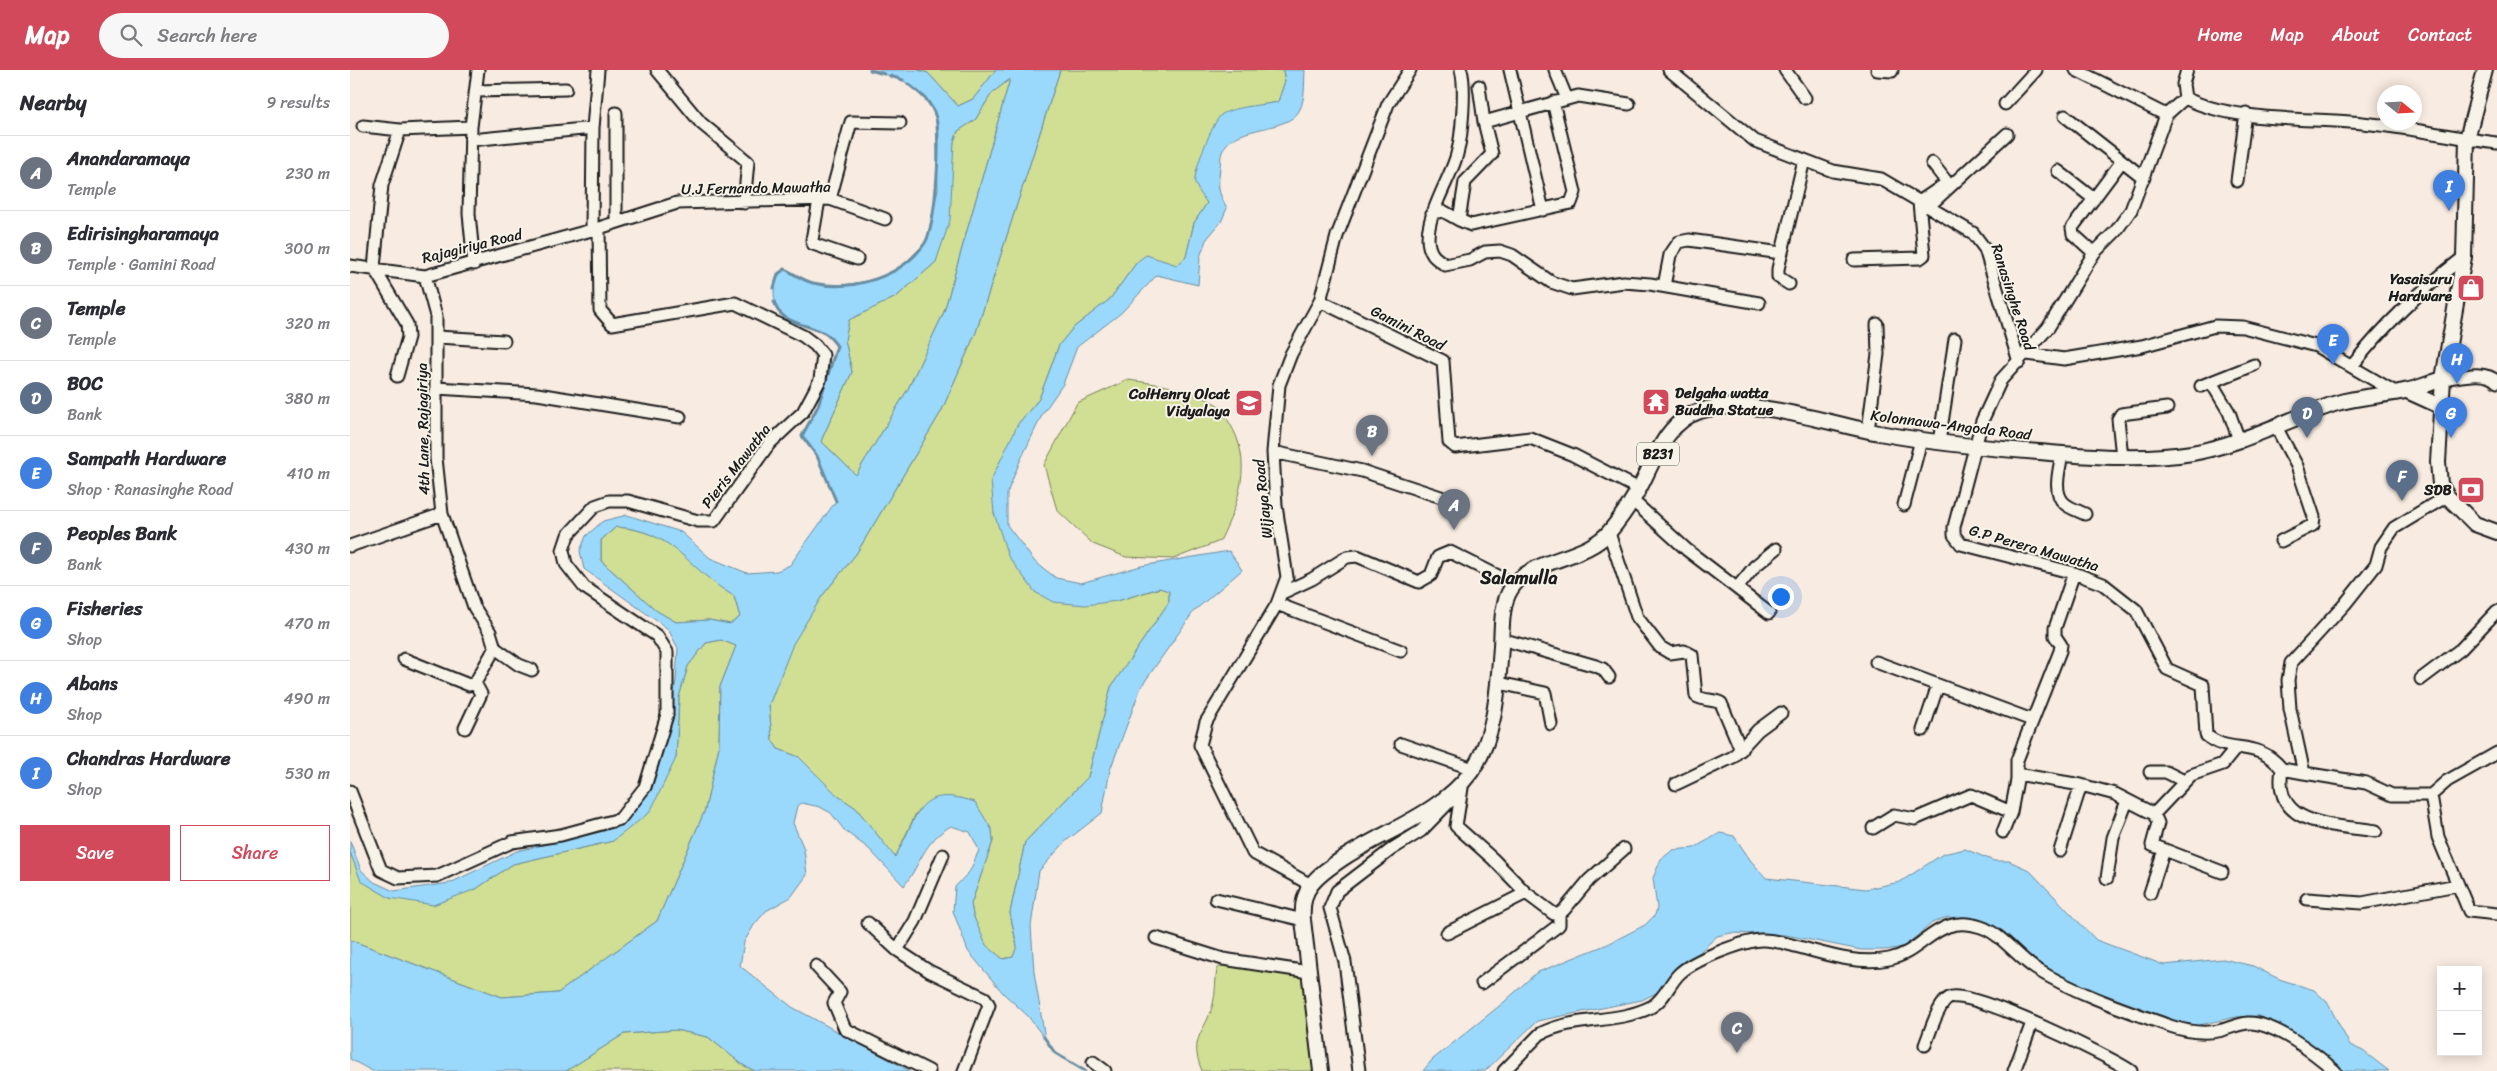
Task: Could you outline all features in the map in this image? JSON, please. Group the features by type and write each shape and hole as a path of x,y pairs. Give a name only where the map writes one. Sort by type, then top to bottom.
{"main road":[{"path":"2485,70 2467,139 2464,257 2443,378 2438,462 2440,484 2447,496 2475,524 2497,532"},
{"name":"Kolonnawa-Angoda Road","path":"1514,584 1542,566 1591,547 1608,533 1635,495 1672,428 1686,417 1699,411 1736,407 1762,408 1868,431 1922,440 1976,447 2137,458 2193,453 2239,440 2339,403 2400,392 2443,378"},
{"path":"2400,392 2440,406"},
{"path":"1321,1071 1302,907 1311,885 1329,868 1449,797 1462,785 1473,769 1488,734 1499,683 1501,639 1506,598 1514,584"}],"street":[{"path":"474,264 469,214 471,127 477,91 478,70"},
{"name":"Pieris Mawatha","path":"350,791 381,870 398,878 437,876 512,842 561,835 620,819 645,787 667,715 667,652 656,636 584,587 566,564 563,550 568,535 595,506 608,501 628,502 698,521 714,521 769,444 803,412 820,380 823,355 816,345 735,302 612,324 600,310 593,128 598,70"},
{"path":"657,70 701,123 748,162 744,203"},
{"name":"Wijaya Road","path":"1311,885 1253,853 1200,745 1206,722 1279,599 1287,577 1276,506 1273,452 1279,385 1291,354 1320,301 1337,236 1388,104 1410,70"},
{"path":"1461,70 1461,127 1457,155 1432,213 1428,239 1433,255 1445,265 1470,260 1485,252 1500,251 1512,255 1551,282 1572,289 1624,282 1664,286 1759,304"},
{"path":"1510,70 1543,210"},
{"path":"1556,70 1567,99"},
{"name":"Ranasinghe Road","path":"1669,70 1755,141 1833,171 1881,179 1972,233 1985,249 2023,358 2064,359 2142,346 2215,326 2244,327 2316,346 2400,392"},
{"path":"1785,70 1805,98"},
{"path":"1877,70 1892,71"},
{"path":"2005,104 2036,70"},
{"path":"2076,70 2166,115"},
{"path":"2185,98 2183,84 2187,70"},
{"path":"1459,220 1465,182 1492,154 1484,122 1479,86"},
{"path":"477,91 566,89"},
{"path":"1484,122 1578,96 1629,104"},
{"path":"1976,447 1982,421 2001,380 2023,358 2048,328 2094,253 2116,231 2131,210 2166,115 2185,98"},
{"path":"2185,98 2204,107 2246,114 2308,121 2351,122 2497,142"},
{"path":"1432,213 1443,211 1471,225 1571,203 1575,192 1553,102"},
{"path":"616,113 616,221"},
{"path":"2237,181 2246,114"},
{"path":"2065,116 2144,178"},
{"path":"857,258 814,244 812,240 851,122 900,123"},
{"path":"363,126 400,130 471,127"},
{"path":"472,140 593,128"},
{"path":"397,376 408,337 407,324 374,268 382,185 400,130"},
{"path":"1924,204 2007,134"},
{"path":"1789,284 1778,278 1804,160"},
{"path":"2094,253 2072,231 2122,161"},
{"path":"1854,260 1920,258 1924,255 1924,204 1946,181 1932,163"},
{"path":"2058,171 2094,199"},
{"name":"U.J Fernando Mawatha","path":"596,228 677,203 825,200 885,219"},
{"name":"Rajagiriya Road","path":"350,266 425,276 474,264 596,228"},
{"path":"1664,286 1670,255 1679,242 1689,240 1782,253"},
{"path":"2352,366 2381,329 2433,280 2464,257"},
{"name":"4th Lane, Rajagiriya","path":"425,276 436,316 436,458 442,514 474,607 490,632 495,648"},
{"name":"Gamini Road","path":"1320,301 1443,361 1449,442 1454,446 1530,438 1574,455 1635,495"},
{"path":"1868,431 1878,354 1877,324"},
{"path":"437,337 504,342"},
{"path":"1939,442 1955,339"},
{"path":"2239,440 2229,412 2206,384 2254,365"},
{"path":"2443,378 2480,375 2493,377 2497,382"},
{"path":"436,388 537,394 680,417"},
{"path":"2122,457 2118,419 2121,414 2167,408"},
{"path":"2276,427 2297,466 2314,516 2313,525 2281,540"},
{"path":"1904,505 1922,440"},
{"name":"G.P Perera Mawatha","path":"1976,447 1954,527 1954,535 1961,544 2074,573 2103,584 2136,610 2167,669 2203,685 2206,735 2236,748 2257,749 2273,758 2282,768 2366,782 2392,795 2431,795"},
{"path":"1273,452 1362,471 1441,497"},
{"path":"2062,454 2058,486 2060,498 2064,504 2085,514"},
{"path":"1635,495 1687,550 1769,613"},
{"path":"2304,772 2290,709 2288,680 2291,663 2345,604 2376,565 2382,546 2394,528 2447,496"},
{"path":"350,546 442,514"},
{"path":"1608,533 1636,617 1660,647 1670,653 1684,651 1692,655 1696,696 1703,700 1712,699 1721,703 1741,750"},
{"path":"1737,588 1755,566 1776,549"},
{"path":"1279,599 1347,557 1357,556 1419,582 1426,580 1431,575 1438,557 1450,552 1514,584"},
{"path":"2003,832 2011,812 2017,774 2017,760 2060,651 2061,645 2055,636 2055,628 2074,573"},
{"path":"1279,599 1401,651"},
{"path":"2421,679 2461,649 2497,611"},
{"path":"1501,639 1596,666 1603,669 1609,677"},
{"path":"404,659 469,685 475,683 495,648 532,670"},
{"path":"1876,662 2032,720"},
{"path":"465,728 480,694 475,683"},
{"path":"1499,683 1545,694 1551,724"},
{"path":"1922,730 1938,685"},
{"path":"1676,784 1717,765 1741,750 1758,730 1781,713"},
{"path":"1401,744 1473,769"},
{"path":"2154,814 2191,775 2223,764 2236,748"},
{"path":"2497,753 2447,781 2431,795 2438,837 2469,911 2497,914"},
{"path":"2282,768 2279,785 2285,803 2303,819 2376,830"},
{"path":"2150,772 2166,772 2184,781"},
{"path":"2017,774 2081,785 2115,794 2154,814 2158,824 2152,845 2222,872"},
{"path":"1462,785 1456,826 1526,893 1550,913 1559,914"},
{"path":"1358,1071 1345,962 1330,908 1337,891 1392,849 1421,831 1462,785"},
{"path":"2060,851 2081,785"},
{"path":"1873,828 1894,815 1916,819 1971,795 2011,812"},
{"path":"2107,878 2113,838 2127,800"},
{"path":"1482,983 1559,925 1559,914 1589,880 1624,848"},
{"path":"2150,893 2164,850"},
{"path":"897,950 915,921 943,855"},
{"path":"2307,899 2362,903 2457,885"},
{"path":"1447,933 1526,893"},
{"path":"1216,899 1303,920"},
{"path":"868,923 897,950 929,971 985,998 989,1006 964,1071"},
{"path":"1504,1071 1540,1034 1547,1030 1630,1013 1652,1006 1662,998 1679,974 1689,965 1751,942 1772,940 1845,960 1875,962 1905,953 1937,930 1956,924 1972,925 1991,931 2034,968 2060,983 2087,995 2172,1026 2192,1031 2212,1032 2234,1026 2254,1024 2278,1032 2306,1047 2335,1071"},
{"path":"1156,938 1223,959 1309,972"},
{"path":"816,966 840,992 834,1003 845,1029 929,1071"},
{"path":"1925,1045 1942,1003 1952,997 1982,1003 2032,1023 2104,1054 2131,1071"},
{"path":"2014,1071 2032,1023"},
{"path":"1093,1062 1105,1071"}],"green space":[{"path":"918,70 996,70 973,99 958,106 928,73"},
{"path":"1060,70 1283,70 1285,81 1278,102 1234,111 1195,183 1207,203 1194,223 1186,257 1178,265 1137,262 1110,299 1073,328 1059,345 1039,399 1018,424 994,513 1035,592 1117,601 1160,588 1169,591 1169,602 1111,687 1088,777 1025,842 1010,913 1017,947 1013,957 1003,959 985,945 973,915 971,904 993,841 992,830 916,813 895,858 856,808 838,796 799,757 778,749 772,740 769,705 792,644 822,596 856,554 941,412 976,332"},
{"path":"1010,79 944,312 908,389 856,475 821,441 852,372 845,340 849,319 896,297 936,262 954,141 958,131 975,120 992,93"},
{"path":"1128,380 1184,390 1216,404 1223,412 1237,437 1242,467 1238,497 1220,541 1173,559 1126,557 1093,544 1057,510 1044,465 1077,403"},
{"path":"616,527 653,535 667,543 718,586 734,596 740,617 730,624 709,620 676,622 657,611 601,561 601,540"},
{"path":"721,640 736,646 720,687 719,747 705,810 657,921 558,993 502,997 350,940 350,852 362,881 390,898 476,889 513,864 613,841 676,758 679,697 688,666 706,643"},
{"path":"1223,965 1300,976 1303,979 1314,1071 1202,1071 1198,1060 1197,1043 1213,1004 1217,969"},
{"path":"676,1030 708,1037 743,1065 755,1071 566,1071 624,1034"}],"water":[{"path":"870,70 918,70 928,73 958,106 973,99 996,70 1060,70 976,332 941,412 856,554 822,596 793,644 769,705 772,740 778,749 799,757 838,796 856,808 895,857 915,817 922,807 930,801 941,797 955,797 975,802 992,830 993,841 971,904 973,915 986,945 1003,959 1013,957 1017,946 1010,913 1025,842 1088,777 1111,687 1169,602 1169,591 1159,588 1117,601 1085,605 1053,602 1035,592 1008,556 994,513 991,480 1018,424 1039,399 1059,345 1073,328 1110,299 1137,262 1146,255 1177,265 1186,257 1194,223 1207,203 1195,183 1197,168 1213,127 1221,115 1232,110 1278,102 1285,81 1283,70 1305,70 1303,100 1296,115 1279,124 1245,133 1235,138 1227,144 1222,152 1219,189 1227,208 1221,222 1206,240 1200,257 1198,285 1157,275 1121,313 1077,347 1063,384 1043,413 1007,493 1007,525 1035,562 1056,578 1081,583 1141,566 1229,551 1242,570 1194,611 1141,687 1110,770 1102,813 1066,841 1039,871 1031,926 1034,972 1045,1039 1028,1016 1003,993 968,951 953,911 955,887 970,871 979,850 970,832 951,826 942,832 934,839 924,853 904,886 869,849 845,831 831,813 820,807 802,803 797,806 793,823 804,849 807,875 791,897 766,911 754,925 744,942 740,966 792,1007 910,1071 755,1071 743,1065 708,1037 676,1030 624,1034 566,1071 372,1071 350,1059 350,940 502,997 558,993 657,921 705,810 719,747 720,687 736,646 721,640 706,643 688,666 679,697 676,758 650,812 613,841 513,864 476,889 433,905 390,898 361,881 350,852 350,841 361,870 374,882 394,891 450,883 517,851 604,831 630,815 654,778 666,738 676,680 678,648 668,629 584,569 580,551 586,536 603,521 627,515 681,532 710,558 747,573 777,571 790,565 836,501 817,456 802,436 818,406 837,346 826,334 785,317 776,303 775,286 778,277 785,269 812,283 843,285 867,281 897,271 926,242 938,189 936,118 926,97 901,79","holes":["1010,79 944,312 908,389 856,475 821,441 852,372 845,340 849,320 896,297 936,262 950,220 954,141 958,131 975,120 992,93","616,527 636,530 653,536 680,553 718,586 734,596 740,617 730,624 709,620 676,622 657,611 601,561 601,540"]},
{"path":"1720,833 1734,836 1751,861 1766,878 1866,889 1900,882 1943,854 1965,849 1994,861 2009,861 2029,870 2096,940 2164,965 2223,959 2253,966 2279,979 2314,990 2327,1002 2350,1045 2363,1051 2389,1071 2344,1071 2321,1050 2259,1016 2236,1017 2190,1027 2168,1021 2098,993 2028,961 1983,921 1947,917 1932,923 1904,947 1885,950 1861,950 1786,935 1731,933 1717,936 1656,993 1642,1000 1537,1021 1485,1071 1423,1071 1432,1060 1503,1003 1536,973 1608,944 1645,925 1655,915 1657,908 1653,878 1661,859 1673,850 1694,848"}],"waterway":[{"path":"870,70 884,74"},
{"path":"890,76 903,80"},
{"path":"774,288 778,274 785,269 810,282 828,285 860,283 875,279 903,265 925,243 929,233 935,201 938,162 936,118 929,103 908,84"},
{"path":"774,302 782,315 826,334 837,346 818,406 802,436 817,456 836,501"},
{"path":"1044,1037 1055,1053 1085,1071"}],"place":[{"name":"Chandras Hardware","path":"2449,211"},
{"name":"Yasaisuru Hardware","path":"2471,288"},
{"name":"Sampath Hardware","path":"2333,365"},
{"name":"Abans","path":"2457,384"},
{"name":"Delgaha watta Buddha Statue","path":"1656,402"},
{"name":"ColHenry Olcat Vidyalaya","path":"1249,403"},
{"name":"BOC","path":"2307,438"},
{"name":"Fisheries","path":"2451,438"},
{"name":"Edirisingharamaya","path":"1372,456"},
{"name":"SDB","path":"2471,490"},
{"name":"Peoples Bank","path":"2402,501"},
{"name":"Anandaramaya","path":"1454,530"},
{"name":"Temple","path":"1737,1053"}],"district":[{"name":"Salamulla","path":"1519,578"}]}
